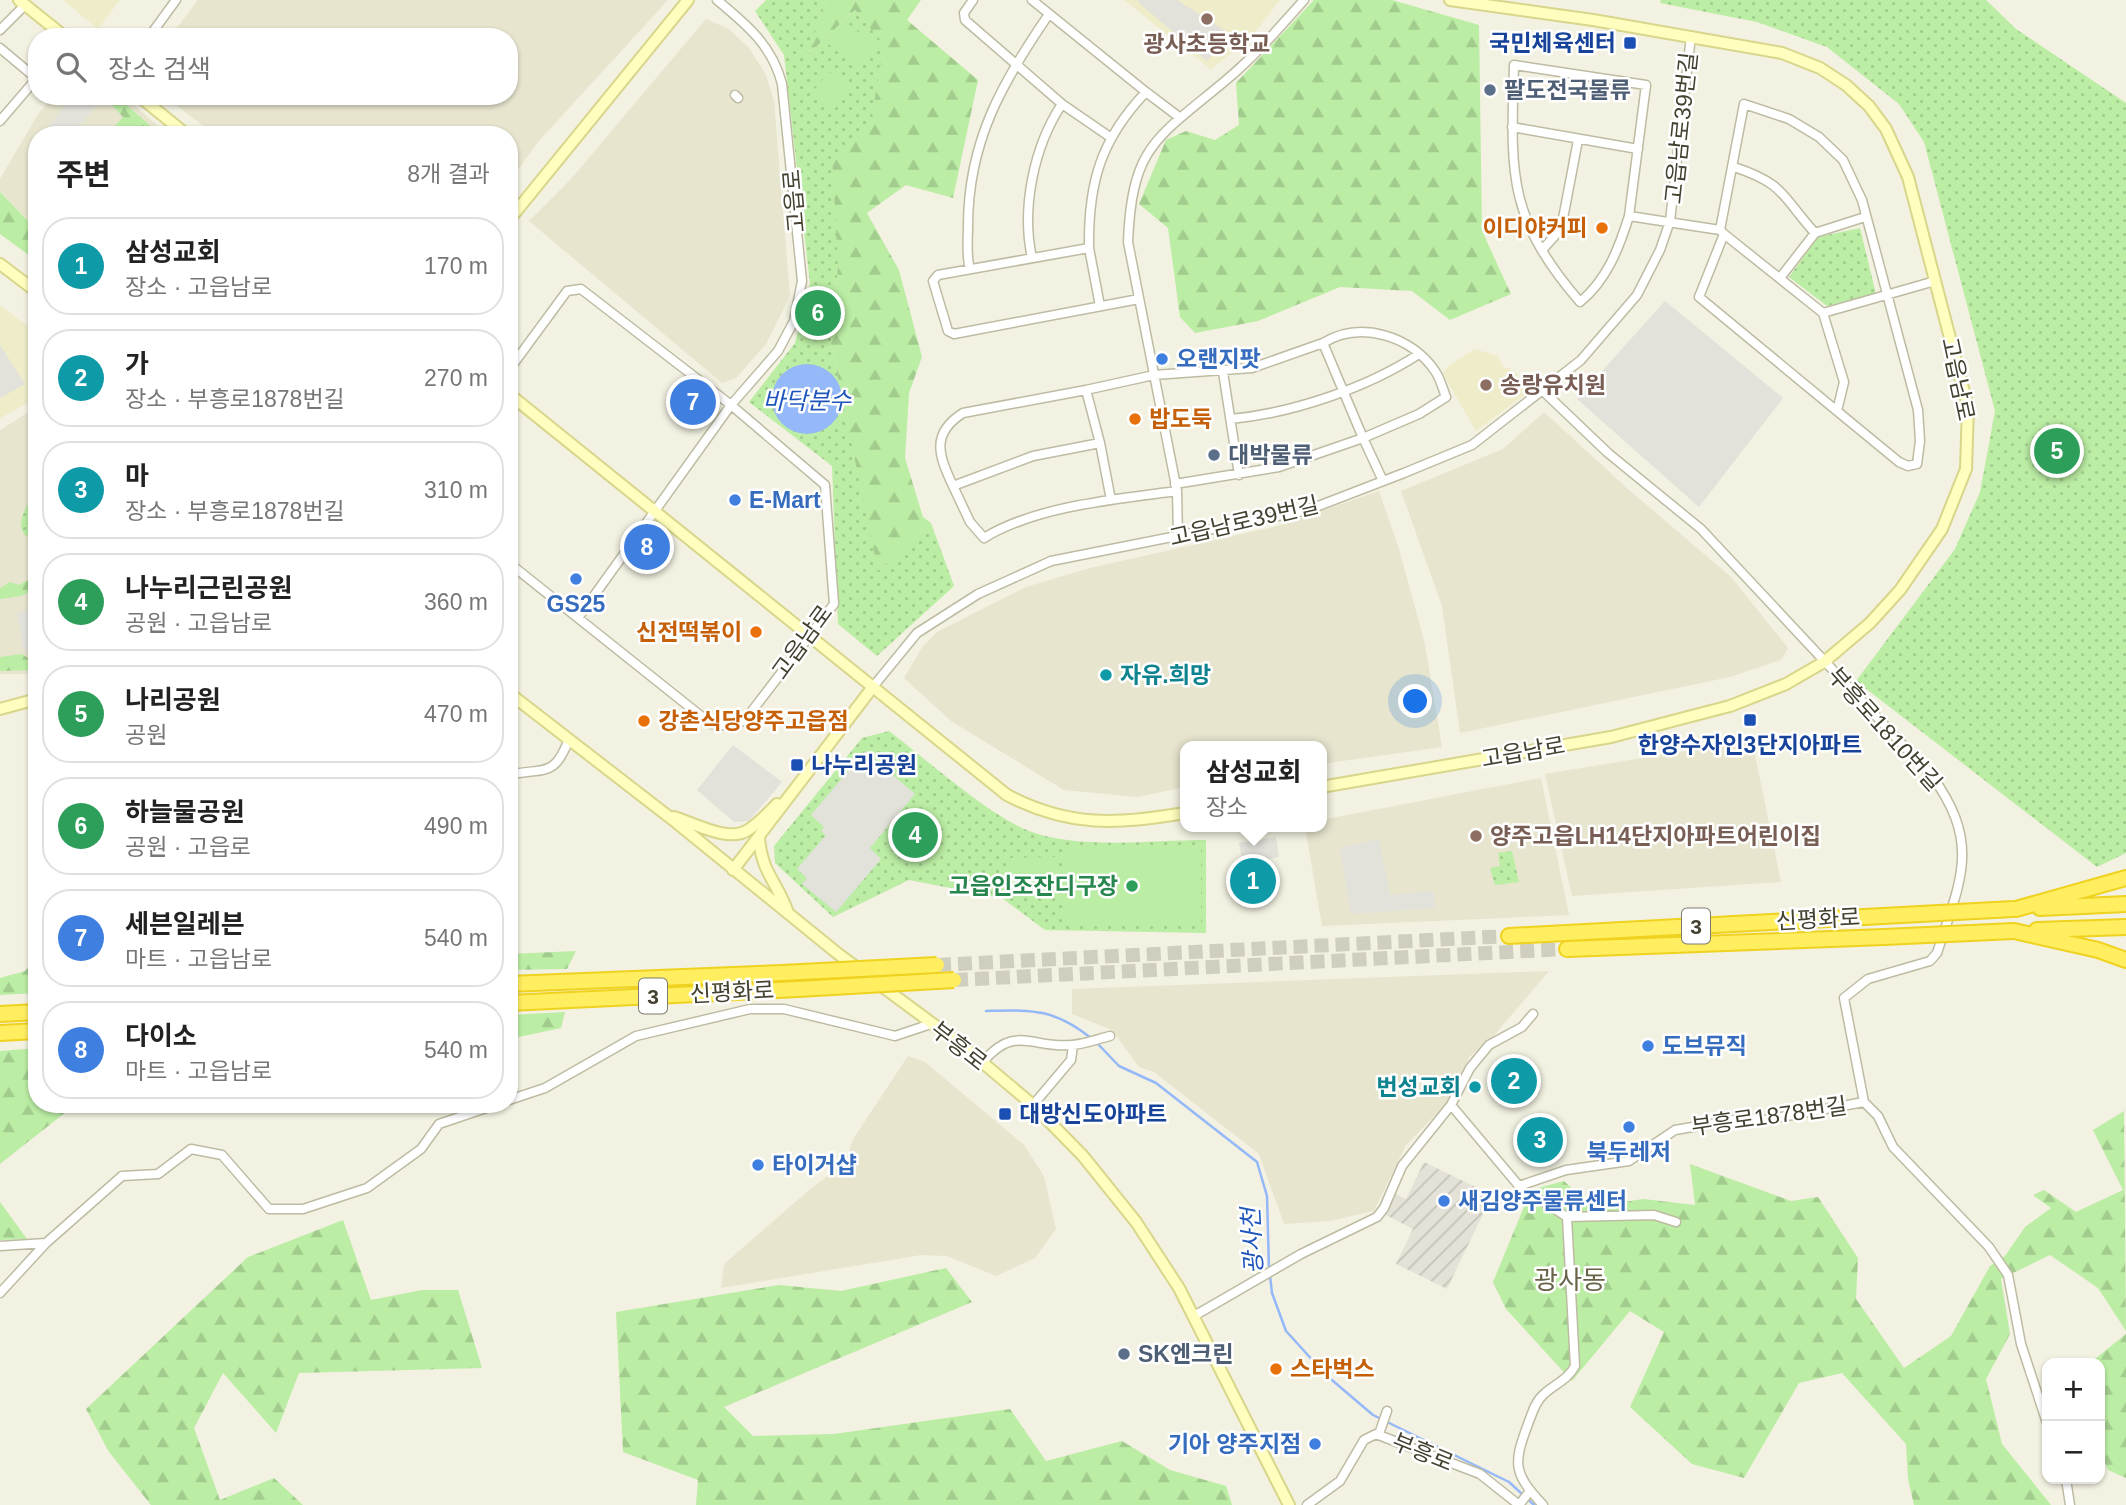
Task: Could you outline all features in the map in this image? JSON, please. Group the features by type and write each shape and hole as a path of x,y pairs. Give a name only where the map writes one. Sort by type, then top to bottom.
{"highway":[{"path":"2014,909 2126,878"},
{"name":"신평화로","path":"1509,936 2126,904"},
{"name":"신평화로","path":"1567,949 2126,927"},
{"path":"2014,931 2098,950 2126,960"},
{"name":"신평화로","path":"518,984 937,965"},
{"name":"신평화로","path":"518,1003 954,980"},
{"path":"0,1014 28,1012"},
{"path":"0,1033 28,1031"}],"street":[{"path":"156,28 176,0"},
{"path":"518,209 688,0"},
{"name":"고읍로","path":"717,0 752,29 778,68 788,123 802,281 794,321 778,351 731,405"},
{"path":"973,0 964,13 965,20 1062,104 1110,137"},
{"path":"1032,0 1178,117"},
{"path":"1178,537 1176,487 1128,242 1136,176 1150,148 1178,117 1225,81 1262,47 1304,0"},
{"name":"고읍남로","path":"1327,786 1611,737 1688,718 1765,693 1824,662 1870,623 1900,590 1942,529 1966,469 1968,407 1908,177 1886,129 1869,106 1846,85 1810,64 1782,53 1691,36 1450,0"},
{"path":"0,30 22,2 54,28"},
{"path":"970,269 968,203 976,154 995,104 1015,63 1049,14"},
{"name":"고읍남로39번길","path":"872,688 917,633 978,594 1051,561 1308,510 1383,481 1472,445 1581,360 1637,295 1660,250 1671,221 1691,36"},
{"path":"0,48 28,72"},
{"name":"고읍남로39번길","path":"1514,65 1646,85 1629,215 1619,249 1604,275 1580,302 1542,250 1517,200 1512,165 1512,127 1514,65"},
{"path":"0,121 28,88"},
{"path":"1100,306 1089,247 1092,190 1110,137 1124,116 1146,92"},
{"path":"1032,258 1027,238 1035,167 1062,104"},
{"path":"1744,104 1789,119 1819,137 1843,160 1862,200 1918,410 1920,441 1917,464 1908,466 1899,462 1699,297 1722,232 1734,167 1744,104"},
{"path":"150,105 176,126"},
{"name":"고읍남로39번길","path":"1512,127 1638,149"},
{"path":"1542,250 1561,229 1578,140"},
{"path":"1734,167 1759,175 1780,189 1815,233"},
{"name":"고읍남로39번길","path":"1629,215 1671,221"},
{"path":"1780,278 1815,233 1865,217"},
{"path":"1671,221 1722,232 1823,313 1844,382 1837,411"},
{"path":"1089,247 938,275 933,281 948,331 954,334 1139,299"},
{"path":"0,264 28,285"},
{"path":"1823,313 1935,281"},
{"name":"고읍남로","path":"518,358 567,291 581,289 731,405 825,485 834,604 745,720 732,726 711,724 518,570"},
{"path":"1350,333 1375,334 1399,338 1419,354 1436,372 1446,397 1419,414 1363,439 1279,467 1036,517 984,538 970,522 941,461 940,446 949,421 962,412 1154,375 1252,368 1350,333"},
{"path":"1322,343 1383,481"},
{"path":"1231,419 1267,416 1379,378 1419,354"},
{"path":"1223,372 1239,475"},
{"path":"1086,390 1111,500"},
{"path":"1542,390 1608,453 1702,529 1824,662"},
{"path":"518,401 982,777 1033,808 1070,819 1101,823 1180,814"},
{"path":"578,618 731,405"},
{"path":"953,486 1033,456 1100,443"},
{"name":"부흥로1810번길","path":"1824,662 1932,776 1951,802 1963,843 1964,856 1955,896 1937,953 1930,961 1868,979 1844,998 1864,1102 1878,1116 1893,1147 1989,1247 2008,1275 2021,1344 2046,1421"},
{"path":"733,870 872,688"},
{"name":"부흥로","path":"518,699 667,815 789,916 1033,1105 1118,1198 1173,1279 1289,1505"},
{"path":"0,709 28,701"},
{"path":"518,774 540,773 561,761 569,739"},
{"path":"667,815 721,833 738,834 746,832 792,791"},
{"path":"758,838 765,872 779,887 789,916"},
{"path":"518,1097 545,1088 636,1036 750,1009 784,1009 895,1036 931,1024"},
{"path":"1194,1316 1301,1254 1377,1217 1384,1208 1402,1166 1451,1105 1478,1057 1498,1038 1522,1027 1533,1014"},
{"path":"982,1063 996,1046 1017,1041 1073,1045 1110,1036"},
{"path":"1033,1105 1071,1060 1073,1045"},
{"name":"부흥로1878번길","path":"1519,1186 1566,1170 1629,1161 1675,1130 1745,1118 1765,1120 1864,1102"},
{"path":"1451,1105 1519,1186 1567,1217 1659,1215 1676,1222"},
{"path":"0,1293 46,1244 122,1176 158,1174 191,1149 222,1155 270,1209 303,1209 367,1188 421,1149 439,1124 471,1113"},
{"path":"1543,1505 1529,1491 1520,1476 1516,1455 1537,1403 1571,1373 1574,1366 1567,1217"},
{"path":"0,1246 46,1244"},
{"path":"1379,1434 1386,1412"},
{"name":"부흥로","path":"1307,1505 1340,1481 1367,1437 1379,1434 1480,1474 1520,1503"},
{"path":"2067,1484 2070,1505"},
{"path":"1520,1503 1529,1491"}],"shaded area":[{"path":"63,0 120,0 97,28"},
{"path":"198,0 668,0 538,142 518,170 518,126 203,126 176,105 518,105 518,28 177,28"},
{"name":"광사초등학교","path":"1124,0 1280,0 1251,38 1211,69"},
{"path":"1177,0 1230,34 1207,61 1138,2"},
{"path":"706,19 729,29 749,48 766,75 774,101 790,296 766,344 736,378 722,383 529,221 571,179"},
{"path":"46,105 134,105 158,126 31,126"},
{"path":"65,105 97,105 79,126 50,126"},
{"path":"28,131 28,220 0,192 0,179"},
{"path":"1665,301 1783,398 1699,507 1577,399"},
{"path":"0,305 28,326 28,403 0,418"},
{"path":"0,345 25,384 0,398"},
{"name":"송랑유치원","path":"1474,349 1498,356 1503,367 1518,375 1527,393 1476,431 1443,374 1446,368"},
{"path":"1544,412 1628,489 1731,577 1788,648 1781,660 1730,677 1460,733 1442,606 1401,491 1503,449"},
{"path":"28,413 28,674 0,674 0,430"},
{"path":"1379,491 1399,549 1425,644 1442,747 1327,763 1327,741 1180,741 1180,788 1137,797 1064,790 951,721 904,678 923,646 937,632 1026,587 1090,568 1278,526"},
{"path":"28,609 28,652 23,648 17,613"},
{"path":"1752,740 1781,882 1572,896 1545,774"},
{"path":"733,745 782,782 749,821 734,822 697,790"},
{"path":"865,751 915,794 870,848 881,859 836,912 802,884 807,878 797,869 826,835 821,831 824,827 811,815"},
{"path":"1541,778 1569,915 1322,926 1306,832 1327,832 1327,819"},
{"path":"1276,837 1279,857 1243,864 1239,843"},
{"path":"1379,839 1390,895 1433,891 1436,908 1351,914 1340,848"},
{"path":"1549,971 1490,1040 1469,1057 1454,1096 1406,1145 1374,1211 1329,1221 1284,1224 1259,1154 1154,1072 1139,1067 1112,1030 1072,1014 1072,989"},
{"path":"908,1056 925,1062 1024,1145 1044,1176 1056,1229 1035,1258 996,1276 947,1256 921,1255 721,1288 724,1264 808,1191 845,1163 853,1139"},
{"path":"1424,1162 1492,1195 1447,1289 1396,1264 1413,1229 1386,1215 1396,1194 1406,1199"}],"green space":[{"path":"766,0 827,0 807,55 855,10 884,43 873,123 838,265 831,344 879,570 931,523 954,586 877,656 838,624 832,466 749,402 795,343 810,284 784,55 755,11"},
{"path":"827,0 921,0 907,20 978,80 953,198 906,185 867,213 899,270 922,357 909,393 905,458 923,517 931,523 878,571 831,344 838,265 832,157 871,126 883,43 855,10 806,56"},
{"path":"1314,0 1392,0 1479,25 1482,231 1511,294 1450,320 1412,291 1340,287 1258,321 1195,333 1180,317 1168,228 1139,204 1166,140 1186,131 1215,140 1239,125 1236,83"},
{"path":"1661,0 1986,0 2016,29 2126,103 2126,853 2097,867 1856,681 1955,549 1980,492 1995,411 1924,142 1899,104 1827,47 1757,22 1660,3"},
{"path":"846,22 876,46 857,67 828,44"},
{"path":"829,72 849,90 832,111 811,93"},
{"path":"112,105 126,105 151,126 115,126 123,117"},
{"path":"0,192 28,221 28,254 0,234"},
{"path":"1860,228 1876,294 1827,306 1789,277 1818,237"},
{"path":"28,504 28,537 22,530 23,514"},
{"path":"28,580 28,592 0,599 0,588 10,582 19,585"},
{"path":"22,654 28,658 28,670 0,671 0,657"},
{"path":"889,731 976,800 1029,831 1049,837 1093,842 1206,840 1206,933 1045,930 1002,898 909,880 833,917 775,863 774,846 862,738"},
{"name":"고읍인조잔디구장","path":"1063,847 1201,847 1201,925 1063,925"},
{"path":"1512,851 1519,882 1495,885 1490,868 1500,866 1498,853"},
{"path":"1055,857 1056,886 1010,886 1010,858"},
{"path":"576,951 567,969 518,970 518,954"},
{"path":"28,968 28,993 0,995 0,978"},
{"path":"565,1012 561,1028 518,1037 518,1015"},
{"path":"28,1049 28,1113 65,1113 0,1164 0,1051"},
{"path":"2124,1111 2126,1331 2098,1288 2050,1255 2001,1279 2010,1334 1986,1379 2002,1444 2051,1505 1914,1505 1908,1479 1906,1444 1842,1373 1799,1383 1744,1478 1692,1464 1630,1407 1664,1332 1630,1311 1572,1381 1506,1309 1493,1282 1531,1190 1564,1181 1592,1207 1643,1199 1695,1205 1690,1164 1791,1201 1818,1197 1858,1258 1856,1299 1904,1368 1951,1336 1990,1266 2005,1256 2025,1227 2051,1208 2033,1195 2044,1190 2076,1212 2123,1190 2093,1130"},
{"path":"0,1202 27,1239 0,1240"},
{"path":"343,1220 371,1300 422,1290 458,1290 482,1368 299,1373 276,1433 223,1373 194,1428 220,1500 274,1478 303,1505 151,1505 109,1452 86,1409 248,1257"},
{"path":"946,1268 972,1302 724,1407 753,1436 834,1434 1010,1409 1046,1461 1122,1441 1170,1470 1226,1486 1232,1505 696,1505 698,1480 623,1452 616,1312 779,1285 841,1291"},
{"path":"2126,1334 2126,1478 2108,1470 2105,1462 2105,1358 2096,1358"}],"water":[{"name":"바닥분수","path":"807,364 832,374 842,399 832,424 807,434 782,424 772,399 782,374"}],"waterway":[{"name":"광사천","path":"986,1011 1042,1013 1065,1021 1091,1038"},
{"name":"광사천","path":"1096,1042 1119,1066 1156,1083 1257,1162 1267,1196 1269,1270"},
{"name":"광사천","path":"1270,1276 1272,1293 1286,1331 1326,1375 1373,1415 1509,1482 1534,1505"}],"tunnel":[{"path":"937,965 1509,936"},
{"path":"954,980 1567,949"}],"place":[{"name":"광사초등학교","path":"1207,19"},
{"name":"국민체육센터","path":"1630,43"},
{"name":"팔도전국물류","path":"1490,90"},
{"name":"이디야커피","path":"1602,228"},
{"name":"하늘물공원","path":"818,313"},
{"name":"오랜지팟","path":"1162,359"},
{"name":"송랑유치원","path":"1486,385"},
{"name":"세븐일레븐","path":"693,402"},
{"name":"밥도둑","path":"1135,419"},
{"name":"나리공원","path":"2057,451"},
{"name":"대박물류","path":"1214,455"},
{"name":"E-Mart","path":"735,500"},
{"name":"다이소","path":"647,547"},
{"name":"GS25","path":"576,579"},
{"name":"신전떡볶이","path":"756,632"},
{"name":"자유.희망","path":"1106,675"},
{"name":"한양수자인3단지아파트","path":"1750,720"},
{"name":"강촌식당양주고읍점","path":"644,721"},
{"name":"나누리공원","path":"797,765"},
{"name":"나누리근린공원","path":"915,835"},
{"name":"양주고읍LH14단지아파트어린이집","path":"1476,836"},
{"name":"삼성교회","path":"1253,881"},
{"name":"고읍인조잔디구장","path":"1132,886"},
{"name":"도브뮤직","path":"1648,1046"},
{"name":"가","path":"1514,1081"},
{"name":"번성교회","path":"1475,1087"},
{"name":"대방신도아파트","path":"1005,1114"},
{"name":"북두레저","path":"1629,1127"},
{"name":"마","path":"1540,1140"},
{"name":"타이거샵","path":"758,1165"},
{"name":"새김양주물류센터","path":"1444,1201"},
{"name":"SK엔크린","path":"1124,1354"},
{"name":"스타벅스","path":"1276,1369"},
{"name":"기아 양주지점","path":"1315,1444"}],"district":[{"name":"광사동","path":"1570,1280"}]}
